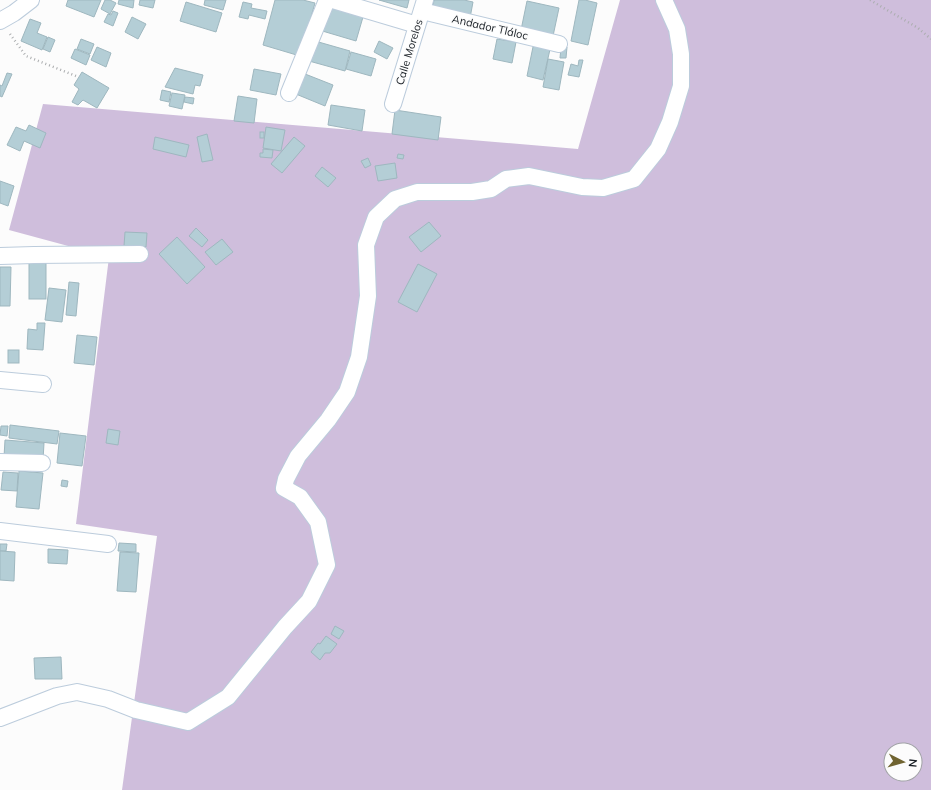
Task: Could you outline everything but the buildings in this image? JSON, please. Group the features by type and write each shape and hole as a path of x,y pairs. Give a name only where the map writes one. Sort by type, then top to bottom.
{"street":[{"path":"0,20 14,13 31,0"},
{"path":"289,93 326,0"},
{"name":"Andador Tláloc","path":"333,0 421,12 559,44"},
{"path":"0,718 57,696 77,692 108,699 136,710 188,722 228,697 285,627 309,601 327,565 318,522 300,497 284,488 286,479 298,456 328,420 347,392 359,357 368,296 366,245 376,217 394,199 418,192 472,192 491,189 506,179 529,176 582,187 603,188 634,179 658,149 670,122 681,86 681,54 676,29 664,0"},
{"name":"Calle Morelos","path":"393,104 421,12"},
{"path":"0,256 140,254"},
{"path":"2,380 42,384"},
{"path":"0,462 42,463"},
{"path":"0,530 108,544"}],"path":[{"path":"870,0 918,28 931,38"},
{"path":"0,20 26,56 76,76"}],"shaded area":[{"path":"620,0 931,0 931,790 122,790 157,536 76,524 109,257 9,230 43,104 578,149"}]}
